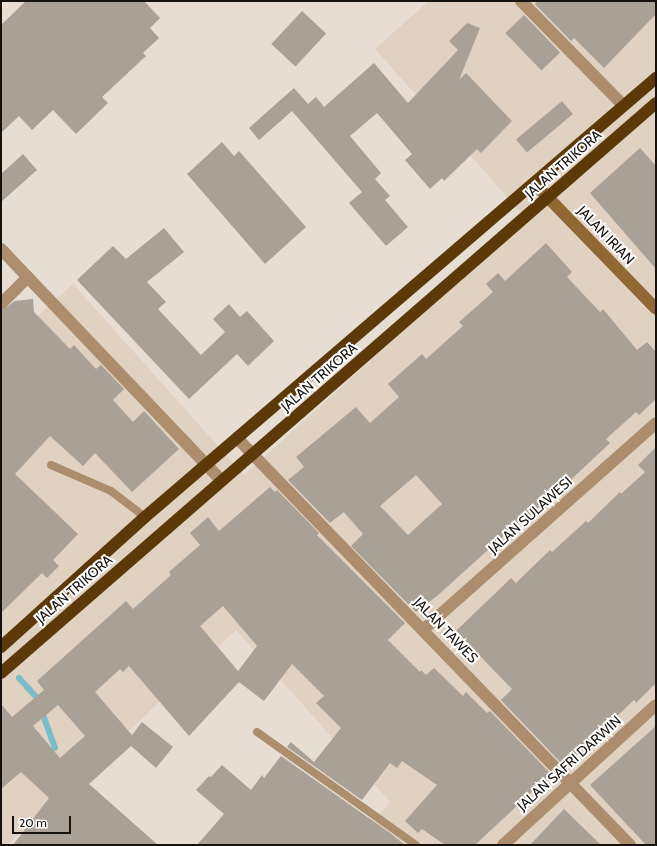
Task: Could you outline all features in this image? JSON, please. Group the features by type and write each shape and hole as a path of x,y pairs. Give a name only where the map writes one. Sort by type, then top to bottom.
{"highway":[{"name":"JALAN TRIKORA","path":"1,647 145,517 656,78"},
{"name":"JALAN TRIKORA","path":"1,673 656,103"},
{"path":"379,317 393,333"}],"main road":[{"name":"JALAN IRIAN","path":"534,183 656,309"}],"street":[{"path":"521,1 623,105"},
{"path":"1,249 208,464 221,480"},
{"path":"1,304 28,277"},
{"name":"JALAN SULAWESI","path":"424,629 656,423"},
{"name":"JALAN TAWES","path":"237,438 424,629 630,845"},
{"name":"JALAN SAFRI DARWIN","path":"503,845 569,782 656,705"}],"lane":[{"path":"51,465 111,491 145,517"},
{"path":"257,732 416,845"}],"shaded area":[{"path":"429,1 656,1 656,845 354,845 390,802 236,630 7,845 1,845 1,349 73,284 244,475 527,219 375,49"}],"building":[{"path":"26,1 144,1 160,18 150,28 159,38 143,53 146,56 102,97 108,103 76,134 53,110 32,130 19,116 1,133 1,25"},
{"path":"538,1 656,1 656,14 604,68 574,38 571,41 535,4"},
{"path":"302,11 326,34 295,66 271,44"},
{"path":"524,15 560,52 541,70 505,33"},
{"path":"467,23 480,28 459,80 466,73 512,121 481,153 477,149 444,181 442,178 430,189 405,160 412,154 377,113 350,136 381,173 375,179 390,196 385,200 408,227 386,246 349,203 362,192 292,111 259,140 249,128 294,88 308,104 316,97 324,107 374,63 408,103 458,50 449,41"},
{"path":"562,101 573,114 527,153 516,140"},
{"path":"222,142 234,156 239,151 306,227 265,264 187,174"},
{"path":"640,148 656,166 656,269 590,193"},
{"path":"23,154 37,170 1,202 1,174"},
{"path":"164,228 184,252 147,282 166,302 158,309 201,355 225,332 213,319 229,304 240,317 247,311 274,341 248,366 237,354 189,399 77,280 113,246 126,259"},
{"path":"546,243 572,272 567,277 600,312 603,309 637,350 647,342 656,352 656,399 639,415 636,412 606,439 610,443 561,489 560,487 523,522 521,520 437,596 416,612 351,546 363,534 344,512 330,523 288,480 304,467 296,457 356,407 370,423 399,397 388,384 422,354 426,359 463,326 459,322 493,292 486,284 498,273 505,281","holes":["416,475 442,504 408,535 380,506"]},
{"path":"33,299 34,312 70,349 74,345 96,369 101,365 124,389 113,400 133,422 144,411 179,449 132,492 95,453 83,466 50,436 15,474 78,534 53,560 59,566 47,578 42,573 1,613 1,311 15,301"},
{"path":"656,447 656,683 636,703 634,700 569,762 567,759 562,764 501,700 512,689 456,631 511,578 516,583 550,550 552,552 586,521 588,523 620,492 621,494 645,472 638,465"},
{"path":"270,487 275,492 277,490 319,533 317,535 405,623 388,640 420,672 421,670 426,675 434,668 463,696 466,692 487,713 490,711 551,774 475,845 445,845 422,829 418,833 405,821 437,785 402,761 397,768 390,763 362,800 287,747 291,742 314,762 341,728 316,703 324,696 292,664 264,701 239,682 189,736 129,666 123,672 120,669 95,692 132,735 142,722 173,747 156,768 131,746 89,784 158,845 13,845 49,798 21,772 1,789 1,704 12,717 44,690 37,681 126,601 133,609 171,575 169,572 200,545 190,533 208,517 219,531","holes":["223,606 257,646 238,671 200,626","58,705 85,736 60,758 33,726"]},
{"path":"656,726 656,845 646,845 590,785"},
{"path":"281,756 405,845 197,845 224,814 196,790 209,776 211,777 222,765 251,790 262,775 264,778"},
{"path":"564,809 601,845 530,845"}],"waterway":[{"path":"19,678 37,698 55,748"}]}
